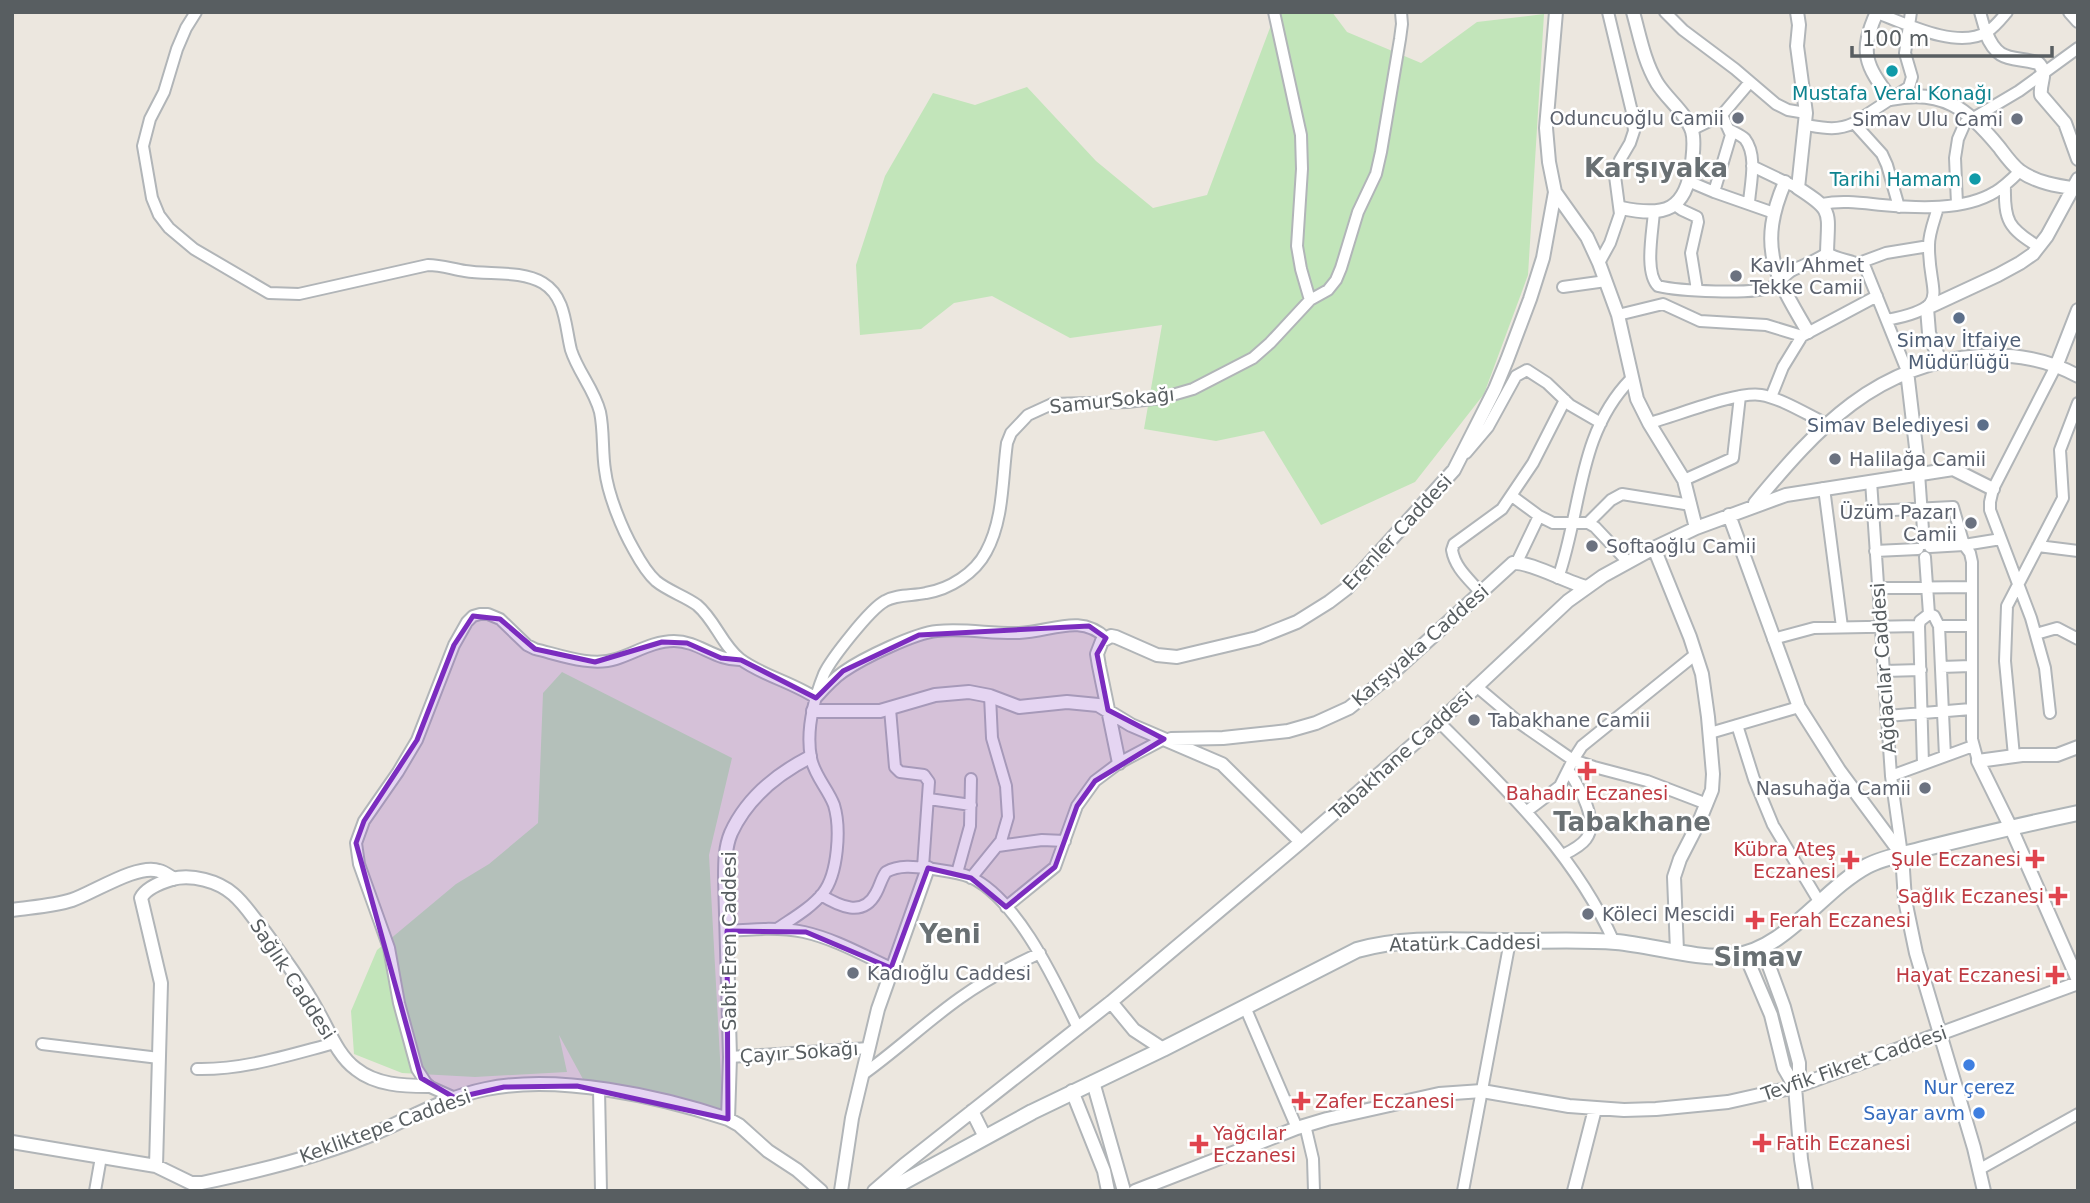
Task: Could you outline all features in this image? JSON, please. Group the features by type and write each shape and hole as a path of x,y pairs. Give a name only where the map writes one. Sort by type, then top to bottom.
{"main road":[{"name":"Atatürk Caddesi","path":"887,1191 1073,1091 1163,1049 1339,957 1375,945 1409,940 1614,942 1716,956 1745,954 1762,947 1868,866 1902,855 2078,813"}],"street":[{"path":"196,12 177,49 164,92 150,119 143,146 152,198 159,215 169,228 194,249 269,293 299,294 428,265 530,278 542,283 559,298 572,351 595,396 600,413 609,488 634,550 656,580 697,605 741,660 803,689 816,698 843,671 903,642 934,631 1017,633 1080,625 1097,629 1106,638 1098,647 1097,654 1119,763"},
{"path":"1274,12 1301,135 1302,169 1297,246 1310,300"},
{"name":"SamurSokağı","path":"810,757 813,711 830,664 877,607 897,597 942,589 978,564 990,543 999,515 1007,443 1011,433 1028,415 1052,404 1127,402 1162,398 1193,389 1253,358 1310,300 1328,290 1336,280 1358,212 1376,174 1401,32 1401,12"},
{"path":"1556,12 1546,128 1555,192 1587,237 1599,263 1618,315 1637,399 1684,480 1696,528"},
{"path":"1599,263 1610,243 1621,208 1615,176 1633,136 1634,123 1608,12"},
{"path":"1621,208 1654,211 1675,205 1688,181 1693,148 1691,130 1685,118 1665,95 1651,72 1633,12"},
{"path":"1665,12 1683,30 1782,108 1836,129 1854,123 1909,87 1912,80 1905,53 1911,12"},
{"path":"1797,12 1797,46 1806,119 1798,187"},
{"path":"1980,12 1994,50 2000,55 2038,63 2044,72 2041,95 2071,123 2078,159"},
{"path":"1891,99 1876,77 1867,56 1866,41 1876,13 1951,37 1986,33 2007,12"},
{"path":"2070,12 2078,21"},
{"path":"1957,204 1955,158 1962,129 1972,118 2019,91 2078,48"},
{"path":"1691,130 1722,115 1751,82"},
{"path":"1887,320 1917,313 2021,263 2047,236 2076,185 2040,181 2020,172 1972,118 1957,106 1936,97 1910,96 1891,99"},
{"path":"1714,192 1731,135 1722,115"},
{"path":"1854,123 1882,153 1899,207"},
{"path":"1730,130 1745,140 1751,151 1749,203"},
{"path":"1752,166 1798,187 1822,204 1827,216 1827,253"},
{"path":"1822,204 1850,202 1899,207 1938,207 1957,204 1987,196 2006,185 2020,172"},
{"path":"1688,181 1774,213"},
{"path":"1784,182 1774,213 1770,247 1773,264 1805,334"},
{"path":"2006,185 2004,204 2009,222 2021,235 2039,247"},
{"name":"Erenler Caddesi","path":"1106,638 1116,637 1157,655 1177,657 1257,638 1297,622 1346,589 1411,519 1461,459 1495,389 1531,299 1543,258 1555,192"},
{"path":"1675,205 1697,217 1691,253 1697,290"},
{"path":"1938,207 1929,246 1934,293 1927,308 1930,333 1940,361"},
{"path":"1654,211 1650,260 1653,281 1668,306"},
{"path":"1859,263 1886,253 1929,246"},
{"path":"1827,253 1859,263 1868,271 1906,371 1919,473 1929,614"},
{"path":"1658,286 1697,290 1758,290 1771,287 1794,269 1827,253"},
{"path":"1563,287 1606,281"},
{"path":"1771,397 1783,367 1805,334 1877,296"},
{"path":"1618,315 1654,305 1668,306 1700,321 1766,325 1805,334"},
{"path":"2050,713 2046,677 2036,634 1990,510 1990,502 1993,489 2057,365 2078,310"},
{"path":"1752,506 1803,447 1827,424 1858,399 1906,371 1964,357 2006,356 2057,365 2078,376"},
{"path":"1461,459 1488,426 1516,376 1527,370 1533,372 1565,400 1601,423"},
{"path":"1558,578 1569,544 1582,471 1615,396 1631,379"},
{"path":"1649,423 1740,396 1761,395 1771,397 1827,424"},
{"path":"1684,480 1733,458 1740,396"},
{"path":"1481,593 1457,565 1452,550 1454,544 1502,509 1533,463 1565,400"},
{"path":"2014,757 2005,640 2007,606 2063,498 2060,450 2077,405"},
{"name":"Tabakhane Caddesi","path":"874,1191 1111,1002 1301,842 1439,722 1586,587 1654,548 1696,528 1786,495 1952,469 1993,489"},
{"name":"Ağdacılar Caddesi","path":"1871,481 1891,776 1902,855"},
{"path":"1824,488 1842,627"},
{"path":"1588,523 1611,500 1622,494 1691,505"},
{"path":"1512,496 1553,523 1588,523 1628,562"},
{"path":"1873,511 1953,507 1964,545 1972,557 1973,746 2078,981"},
{"path":"1729,515 1799,707 1839,769 1902,855 1909,924 1984,1191"},
{"path":"1539,516 1517,562 1586,587"},
{"path":"1875,551 1924,549 2001,539"},
{"path":"2038,546 2078,551"},
{"path":"1654,548 1696,654 1705,689 1713,774 1712,790 1707,804 1674,877 1677,951"},
{"name":"Karşıyaka Caddesi","path":"1164,739 1223,738 1288,731 1304,728 1349,708 1481,593 1508,566 1517,562"},
{"path":"1878,588 1972,587"},
{"path":"455,1098 428,1086 417,1069 399,1003 388,948 359,864 356,843 364,821 417,740 449,656 467,622 473,616 488,614 500,620 535,649 595,662 606,661 650,645 674,641 687,643 720,658 741,660"},
{"path":"1929,614 1939,626 1945,756"},
{"path":"1923,764 1919,626 1920,621 1929,614"},
{"path":"1773,639 1814,628 1919,626"},
{"path":"1939,626 1972,626"},
{"path":"2036,634 2057,628 2078,639"},
{"path":"1527,811 1560,786 1582,746 1696,654"},
{"path":"1941,667 1971,666"},
{"path":"1884,671 1921,670"},
{"path":"1476,687 1571,765 1647,781 1707,804"},
{"path":"813,711 880,711 951,692 990,696 1019,707 1067,702 1098,705 1131,725 1222,764 1301,842"},
{"path":"971,878 998,846 1004,834 1008,805 1004,778 992,738 990,696"},
{"path":"1710,733 1799,707"},
{"path":"841,1191 847,1147 878,1009 925,868 930,786 928,778 900,772 895,767 890,709"},
{"path":"1887,716 1971,709"},
{"path":"1439,722 1527,811 1563,855 1596,904 1614,942"},
{"path":"1737,725 1754,779 1773,825 1820,903"},
{"path":"1006,907 1051,871 1082,797 1094,781 1119,763 1164,739"},
{"path":"1891,776 1973,746"},
{"path":"1978,761 2057,755 2078,747"},
{"path":"777,929 821,895 830,881 836,854 836,816 830,796 810,757"},
{"name":"Sabit Eren Caddesi","path":"728,1119 730,1057 725,862 731,834 763,788 778,775 810,757"},
{"path":"1563,855 1584,842 1588,837 1590,825 1586,801 1571,765"},
{"path":"957,873 968,837 971,779"},
{"path":"929,799 971,805"},
{"path":"998,846 1042,840 1065,841"},
{"path":"821,895 843,907 855,909 873,898 881,879 892,869 901,867 957,873 971,878 1006,907 1027,933 1078,1028"},
{"path":"12,910 70,901 119,878 147,870 157,870 174,879"},
{"name":"Sağlık Caddesi","path":"159,1058 161,983 141,898 143,893 174,879 203,880 218,884 233,893 247,909 302,985 335,1042 355,1069 368,1077 404,1086 428,1086"},
{"path":"727,930 777,929 806,932 828,939 891,968"},
{"path":"1463,1191 1510,941"},
{"path":"1762,947 1784,1007 1799,1063 1799,1076 1795,1087 1806,1191"},
{"path":"862,1075 961,997 999,973 1040,953"},
{"path":"1745,954 1771,1015 1784,1068 1795,1087"},
{"name":"Tevfik Fikret Caddesi","path":"1135,1191 1301,1127 1439,1094 1482,1091 1595,1109 1656,1109 1728,1102 1795,1087 2078,981"},
{"path":"1111,1002 1134,1030 1163,1049"},
{"path":"1245,1007 1301,1127 1313,1159 1314,1191"},
{"path":"197,1069 219,1069 258,1063 335,1042"},
{"path":"42,1044 159,1058 156,1166"},
{"name":"Çayır Sokağı","path":"730,1057 869,1048"},
{"path":"1093,1082 1124,1191"},
{"name":"Kekliktepe Caddesi","path":"12,1142 156,1166 192,1187 318,1153 370,1135 455,1098 487,1089 553,1084 646,1098 728,1119 821,1191"},
{"path":"600,1089 601,1191"},
{"path":"1073,1091 1104,1171 1108,1191"},
{"path":"1574,1191 1595,1109"},
{"path":"972,1111 985,1137"},
{"path":"1980,1169 2078,1114"},
{"path":"95,1191 102,1157"},
{"path":"905,1191 914,1177"}],"highlighted area":[{"path":"473,616 500,619 535,649 595,662 662,642 687,643 721,658 741,660 816,698 843,671 919,635 1089,626 1106,638 1097,654 1108,710 1164,739 1095,781 1077,806 1055,867 1006,907 971,878 928,868 891,968 806,932 727,931 728,1119 577,1086 504,1087 455,1098 421,1078 356,843 364,821 417,740 454,645"}],"green space":[{"path":"1276,12 1332,12 1347,32 1421,63 1477,22 1544,14 1528,275 1484,394 1415,482 1321,525 1264,431 1216,441 1144,429 1162,325 1070,338 992,296 954,303 921,329 860,335 856,265 885,176 933,93 975,105 1027,87 1096,161 1153,208 1207,195"},
{"path":"562,672 732,758 709,855 723,1113 584,1081 559,1035 567,1072 475,1077 402,1073 354,1054 351,1011 377,950 456,884 489,864 538,823 543,693"}],"place":[{"name":"Mustafa Veral Konağı","path":"1892,71"},
{"name":"Oduncuoğlu Camii","path":"1738,118"},
{"name":"Simav Ulu Cami","path":"2017,119"},
{"name":"Tarihi Hamam","path":"1975,179"},
{"name":"Kavlı Ahmet Tekke Camii","path":"1736,276"},
{"name":"Simav İtfaiye Müdürlüğü","path":"1959,318"},
{"name":"Simav Belediyesi","path":"1983,425"},
{"name":"Halilağa Camii","path":"1835,459"},
{"name":"Üzüm Pazarı Camii","path":"1971,523"},
{"name":"Softaoğlu Camii","path":"1592,546"},
{"name":"Tabakhane Camii","path":"1474,720"},
{"name":"Bahadır Eczanesi","path":"1587,771"},
{"name":"Nasuhağa Camii","path":"1925,788"},
{"name":"Şule Eczanesi","path":"2035,859"},
{"name":"Kübra Ateş Eczanesi","path":"1850,860"},
{"name":"Sağlık Eczanesi","path":"2058,896"},
{"name":"Köleci Mescidi","path":"1588,914"},
{"name":"Ferah Eczanesi","path":"1755,920"},
{"name":"Kadıoğlu Caddesi","path":"853,973"},
{"name":"Hayat Eczanesi","path":"2055,975"},
{"name":"Nur çerez","path":"1969,1065"},
{"name":"Zafer Eczanesi","path":"1301,1101"},
{"name":"Sayar avm","path":"1979,1113"},
{"name":"Fatih Eczanesi","path":"1762,1143"},
{"name":"Yağcılar Eczanesi","path":"1199,1144"}],"district":[{"name":"Karşıyaka","path":"1656,168"},
{"name":"Tabakhane","path":"1632,822"},
{"name":"Yeni","path":"950,934"},
{"name":"Simav","path":"1758,957"}]}
